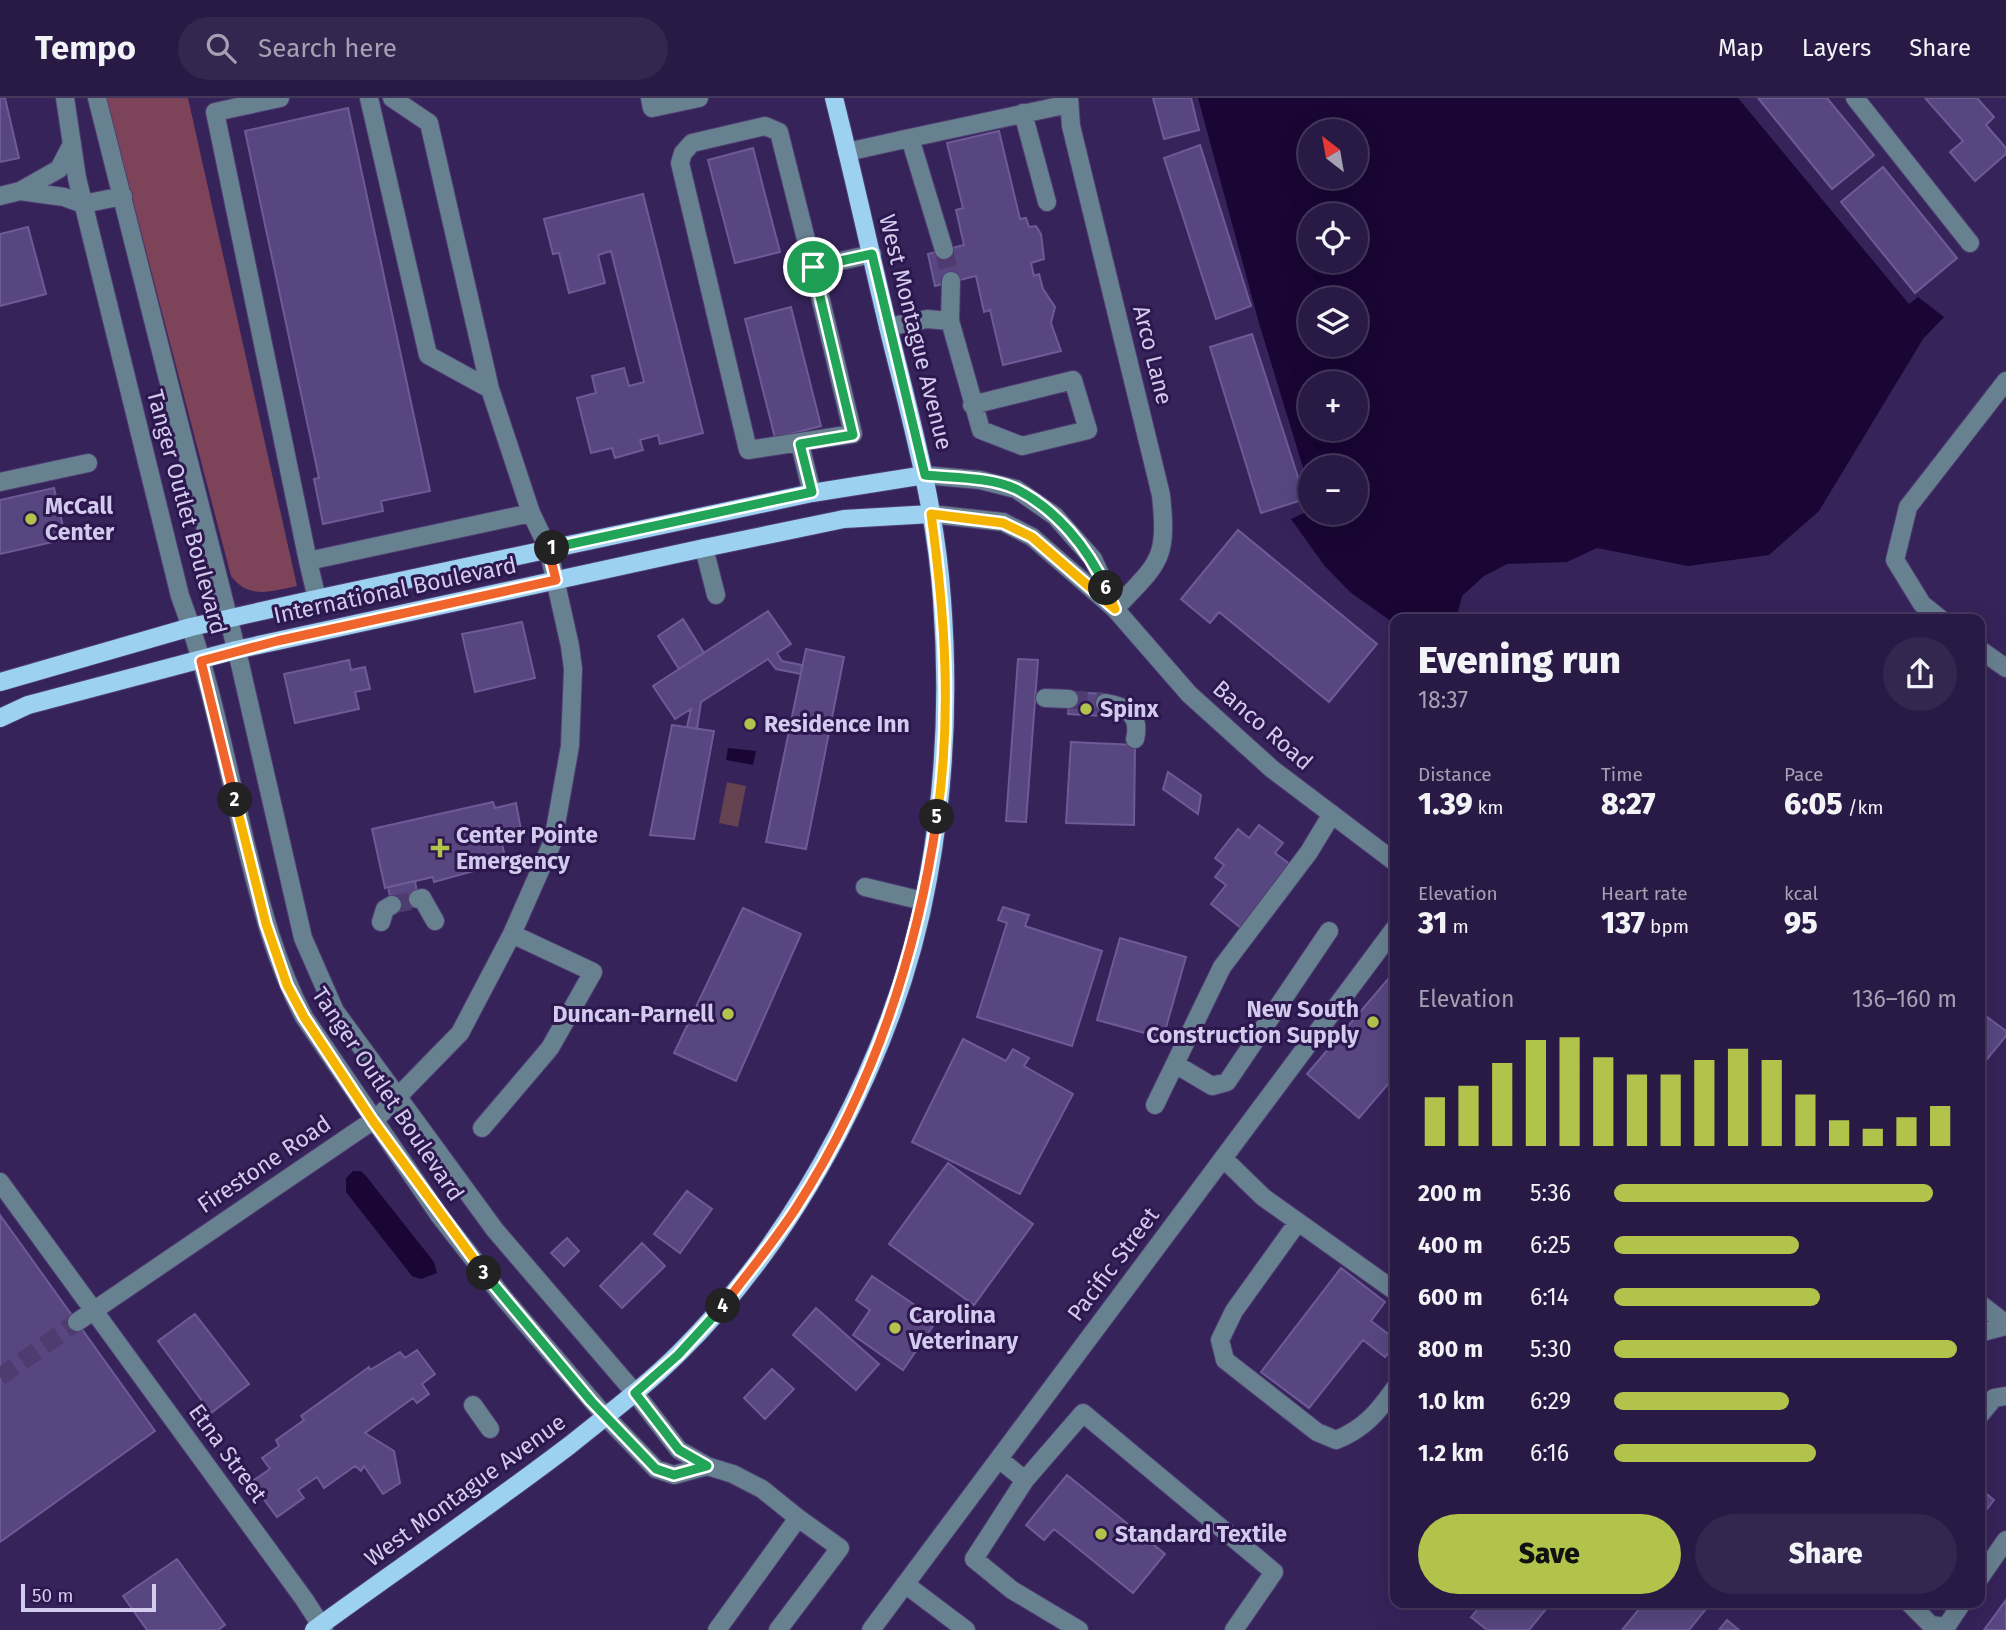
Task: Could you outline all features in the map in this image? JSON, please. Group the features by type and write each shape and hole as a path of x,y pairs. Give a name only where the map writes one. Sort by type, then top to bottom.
{"main road":[{"name":"West Montague Avenue","path":"319,1628 511,1490 606,1417 678,1355 722,1308 796,1209 852,1110 899,992 923,901 940,798 945,709 942,601 925,475 834,98"},
{"name":"International Boulevard","path":"0,682 191,627 812,492 925,475"},
{"name":"International Boulevard","path":"0,718 29,705 236,650 844,519 931,514"}],"street":[{"name":"Tanger Outlet Boulevard","path":"65,98 83,204 180,596 201,661 273,949 304,1017 439,1215 503,1297 606,1417 656,1469 674,1475 707,1466"},
{"name":"Tanger Outlet Boulevard","path":"97,98 236,650 306,946 335,1011 396,1098 495,1230 635,1393 679,1450 707,1466 733,1474 762,1489 840,1548 778,1630"},
{"path":"280,98 215,112 317,599"},
{"path":"369,98 428,355 490,388"},
{"name":"Firestone Road","path":"77,1322 373,1121 396,1098 460,1033 512,934 553,841 570,746 573,669 556,580 548,548 531,513 490,388 429,123 392,98"},
{"path":"649,98 652,108 699,98"},
{"path":"1855,98 1969,243"},
{"path":"847,152 1069,101"},
{"name":"Arco Lane","path":"1069,101 1071,126 1161,495 1166,536 1159,559 1115,609"},
{"path":"1023,113 1047,202"},
{"path":"765,127 779,132 813,267 853,435 748,450 680,163 683,153 692,143 765,127"},
{"path":"910,138 944,250"},
{"path":"0,196 20,191 59,169 72,144"},
{"path":"20,191 64,197 83,204 123,196"},
{"path":"813,267 872,254"},
{"path":"951,281 950,321 972,405 981,430 1016,446 1088,430 1073,380 972,405"},
{"path":"888,327 927,319 950,321"},
{"path":"1934,614 1922,604 1895,560 1908,507 2006,381"},
{"path":"800,444 812,492"},
{"path":"0,482 88,463"},
{"name":"Banco Road","path":"925,475 980,480 1016,489 1055,516 1093,559 1115,609"},
{"path":"308,561 531,513"},
{"name":"Banco Road","path":"931,514 1003,523 1032,537 1115,609 1189,694 1272,769 1390,858"},
{"path":"704,548 716,595"},
{"path":"1985,653 2006,668"},
{"path":"1045,698 1069,699"},
{"path":"1105,704 1125,707 1133,715 1136,723 1135,739"},
{"path":"1155,1105 1222,967 1309,852 1332,814"},
{"path":"865,887 923,901"},
{"path":"418,899 422,898 435,921"},
{"path":"381,922 385,909 392,905"},
{"path":"1175,1064 1212,1087 1227,1082 1329,931"},
{"path":"482,1128 550,1048 593,972 512,934"},
{"name":"Pacific Street","path":"871,1630 1390,935"},
{"path":"1223,1158 1263,1197 1390,1287"},
{"name":"Etna Street","path":"0,1182 304,1599 319,1628"},
{"path":"1298,1222 1234,1311 1220,1340 1225,1360 1317,1432 1336,1440 1353,1433 1372,1419 1390,1395"},
{"path":"1985,1308 2006,1325"},
{"path":"1985,1332 2006,1325"},
{"path":"1985,1409 1994,1398 2006,1396"},
{"path":"473,1405 491,1429"},
{"path":"1079,1630 1012,1590 974,1559 1025,1480 1083,1413 1274,1572 1234,1630"},
{"path":"999,1459 1025,1480"},
{"path":"717,1630 798,1518"},
{"path":"1985,1570 2006,1540"},
{"path":"905,1584 966,1630"},
{"path":"1914,1608 1931,1625 1946,1627 1959,1608"}],"shaded area":[{"path":"106,98 188,98 297,586 253,591 238,584 231,576"},
{"path":"1198,98 1738,98 1909,304 1918,297 1944,317 1923,339 1819,511 1769,555 1688,566 1597,548 1567,562 1507,564 1484,576 1462,596 1457,614 1390,614 1390,620 1350,592 1324,565 1291,519 1298,516 1298,525 1368,525 1368,455 1299,455 1259,323"},
{"path":"728,748 756,751 753,765 726,760"},
{"path":"727,782 746,786 738,827 719,823"},
{"path":"353,1171 361,1171 366,1176 434,1262 437,1273 421,1279 412,1276 346,1192 346,1178"}],"building":[{"path":"0,98 5,98 19,158 0,162"},
{"path":"1153,98 1191,98 1199,130 1164,139"},
{"path":"1758,98 1827,98 1874,155 1832,189"},
{"path":"1925,98 1977,98 1994,117 1986,125 2006,148 2006,154 1975,181 1950,152 1963,141"},
{"path":"348,108 430,491 381,501 383,511 323,524 314,479 319,478 245,131"},
{"path":"999,131 1020,219 1026,218 1029,227 1036,226 1041,234 1044,259 1031,263 1034,276 1039,274 1043,289 1055,307 1051,323 1061,351 1003,365 990,310 984,312 976,276 935,286 928,254 964,245 956,210 963,208 947,143"},
{"path":"1200,145 1251,306 1216,319 1164,158"},
{"path":"753,148 780,252 735,263 708,160"},
{"path":"1883,167 1957,258 1915,293 1841,202"},
{"path":"643,194 703,433 660,444 658,435 640,440 643,450 615,458 612,448 591,453 577,398 596,393 592,376 624,368 629,386 644,382 611,251 598,255 605,283 569,293 559,253 553,254 544,219"},
{"path":"28,227 46,294 0,306 0,234"},
{"path":"791,307 821,426 775,438 745,319"},
{"path":"1252,334 1298,477 1298,501 1261,513 1210,347"},
{"name":"McCall Center","path":"54,488 66,539 0,554 0,500"},
{"path":"1238,530 1377,644 1329,702 1219,612 1210,623 1181,599"},
{"path":"768,611 791,644 777,653 782,661 802,665 801,674 776,669 768,659 701,702 697,729 687,727 691,709 675,719 653,686"},
{"path":"683,619 704,653 679,669 658,636"},
{"path":"522,622 535,678 475,692 462,634"},
{"path":"806,649 844,657 806,849 766,842"},
{"name":"Spinx","path":"1018,659 1038,660 1026,822 1006,821"},
{"path":"349,660 351,670 365,667 370,689 355,692 359,709 295,723 284,674"},
{"name":"Spinx","path":"1070,692 1106,694 1103,716 1068,714"},
{"path":"672,725 714,731 694,839 650,835"},
{"name":"Spinx","path":"1071,742 1135,745 1134,825 1066,823"},
{"path":"1168,772 1201,795 1198,814 1163,789"},
{"name":"Center Pointe Emergency","path":"493,802 495,808 516,803 521,830 500,834 506,862 434,882 433,877 385,888 372,829"},
{"path":"1259,825 1283,843 1275,853 1291,865 1241,928 1211,904 1226,885 1215,877 1224,865 1215,858 1238,829 1249,838"},
{"path":"415,881 419,905 393,911 388,887"},
{"path":"1003,907 1029,915 1025,926 1102,951 1072,1046 977,1017 1007,923 998,920"},
{"name":"Duncan-Parnell","path":"743,908 801,934 736,1081 674,1053"},
{"path":"1120,938 1186,957 1163,1038 1097,1020"},
{"name":"New South Construction Supply","path":"1390,977 1390,1082 1359,1118 1307,1074"},
{"path":"1985,1015 2006,1031 2006,1036 1985,1062"},
{"path":"963,1039 1006,1061 1013,1049 1029,1058 1024,1066 1073,1094 1020,1194 912,1142"},
{"path":"948,1163 1033,1224 974,1305 889,1244"},
{"path":"687,1191 712,1209 680,1253 654,1234"},
{"path":"0,1215 155,1431 0,1542"},
{"path":"567,1238 579,1251 564,1266 551,1253"},
{"path":"642,1243 665,1266 622,1308 600,1286"},
{"path":"1341,1268 1385,1302 1371,1321 1390,1335 1390,1351 1385,1357 1363,1340 1309,1408 1261,1372"},
{"name":"Carolina Veterinary","path":"872,1276 937,1320 903,1370 853,1335 870,1310 856,1300"},
{"path":"816,1308 879,1364 856,1390 793,1335"},
{"path":"195,1314 249,1384 211,1413 158,1341"},
{"path":"417,1350 435,1374 422,1384 429,1394 417,1403 413,1398 365,1433 394,1451 400,1483 383,1494 364,1466 361,1471 355,1466 324,1488 317,1477 298,1490 304,1498 277,1517 251,1482 270,1469 262,1458 279,1446 276,1440 304,1420 301,1416 369,1367 370,1370 400,1352 405,1358"},
{"path":"772,1369 794,1389 765,1419 744,1398"},
{"name":"Standard Textile","path":"1067,1475 1165,1554 1133,1593 1054,1529 1044,1540 1026,1525"},
{"path":"1985,1493 1994,1500 1985,1511"},
{"path":"177,1559 225,1625 218,1630 147,1630 123,1596"},
{"path":"2006,1600 2006,1630 1984,1630"},
{"path":"1479,1608 1547,1608 1529,1630 1487,1630 1471,1617"},
{"path":"1640,1608 1706,1609 1689,1630 1622,1630"},
{"path":"1727,1620 1739,1630 1719,1630"}],"tunnel":[{"path":"944,250 951,281"},
{"path":"1069,699 1105,703"},
{"path":"392,905 418,899"},
{"path":"0,1377 77,1322"}],"place":[{"name":"McCall Center","path":"31,519"},
{"name":"Spinx","path":"1086,709"},
{"name":"Residence Inn","path":"750,724"},
{"name":"Center Pointe Emergency","path":"440,848"},
{"name":"Duncan-Parnell","path":"728,1014"},
{"name":"New South Construction Supply","path":"1373,1022"},
{"name":"Carolina Veterinary","path":"895,1328"},
{"name":"Standard Textile","path":"1101,1534"}],"route":[{"path":"872,254 925,475 980,480 1016,489 1055,516 1093,559 1115,609 1077,579 1032,537 1003,523 931,514 942,601 945,709 940,798 928,883 899,992 852,1110 796,1209 722,1308 678,1355 635,1393 679,1450 707,1466 674,1475 656,1469 606,1417 503,1297 439,1215 304,1017 287,985 273,949 201,661 236,650 556,580 548,548 812,492 800,444 853,435 813,267 872,254"}]}
